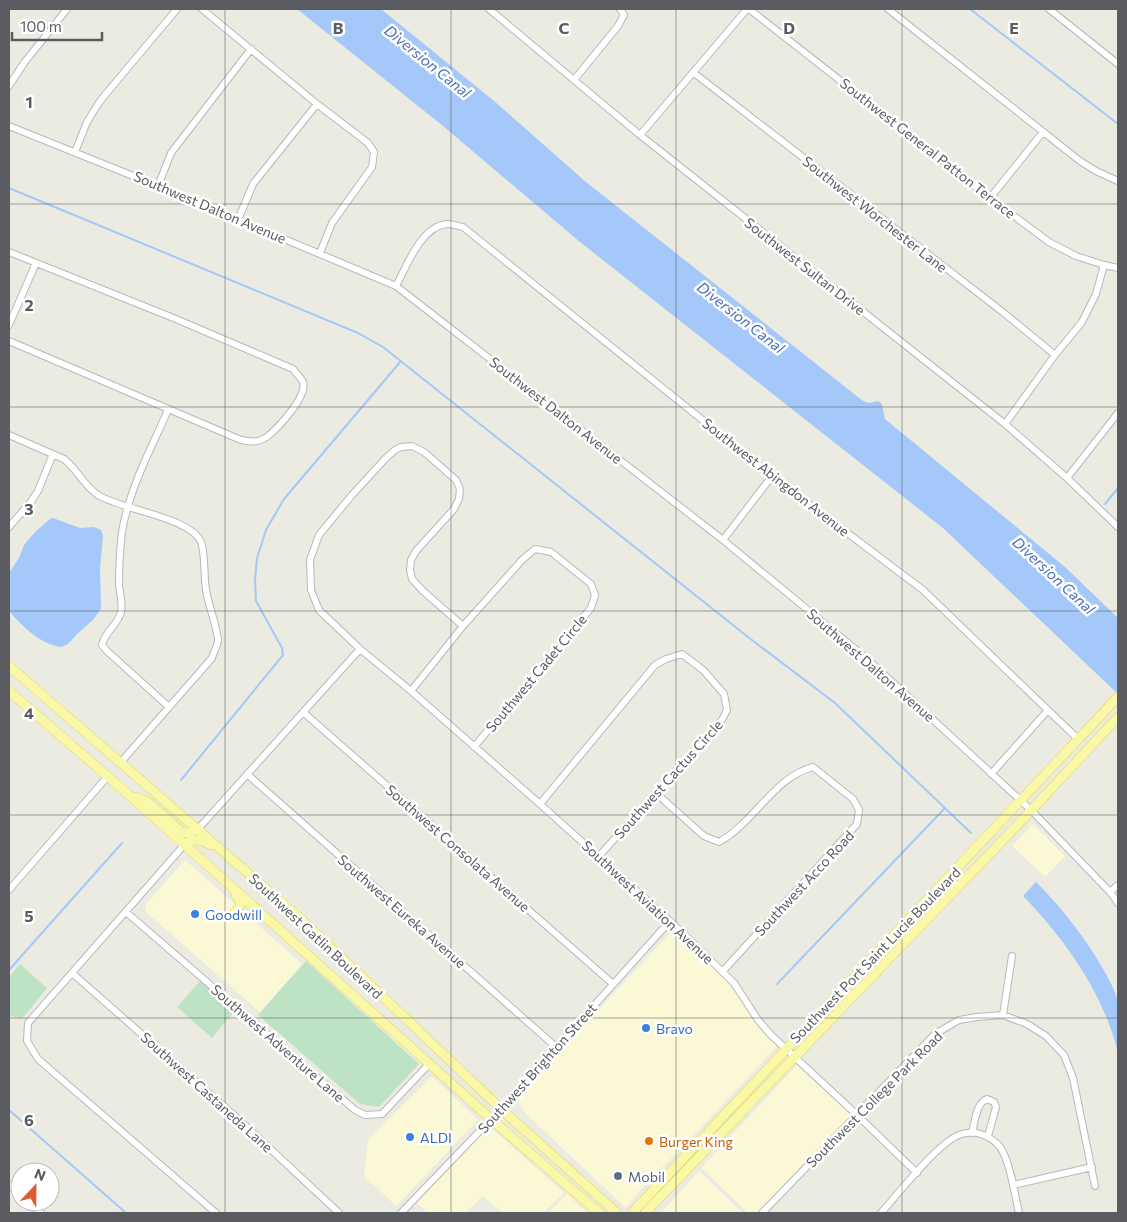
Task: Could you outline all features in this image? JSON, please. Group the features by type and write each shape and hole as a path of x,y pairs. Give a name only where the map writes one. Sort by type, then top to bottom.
{"main road":[{"name":"Southwest Gatlin Boulevard","path":"9,666 302,920 501,1109 618,1213"},
{"name":"Southwest Gatlin Boulevard","path":"9,691 200,857 491,1119 599,1213"},
{"name":"Southwest Port Saint Lucie Boulevard","path":"632,1213 1117,698"},
{"name":"Southwest Port Saint Lucie Boulevard","path":"645,1213 1118,717"},
{"path":"128,794 148,802 182,832 189,833 198,829"},
{"path":"185,844 192,840 204,841 238,870 250,874"},
{"path":"200,857 208,870 242,900 232,917 237,915 246,906 254,906"}],"street":[{"path":"9,86 24,63 67,9"},
{"path":"75,152 86,122 100,101 177,9"},
{"path":"202,9 317,104 368,143 374,152 372,167 332,223 320,253"},
{"name":"Southwest Sultan Drive","path":"489,9 640,135 1005,424 1068,478 1118,527"},
{"path":"640,135 748,9"},
{"name":"Southwest General Patton Terrace","path":"748,9 1049,242 1076,256 1118,268"},
{"path":"888,9 1087,166 1118,181"},
{"path":"1049,9 1118,63"},
{"path":"574,80 618,26 622,12"},
{"path":"158,186 171,153 251,49"},
{"name":"Southwest Worchester Lane","path":"694,73 1004,313 1055,355"},
{"path":"238,220 253,184 317,104"},
{"name":"Southwest Dalton Avenue","path":"9,126 396,286 722,540 865,657 1031,810 1110,892 1118,903"},
{"path":"990,198 1043,132"},
{"name":"Southwest Abingdon Avenue","path":"396,286 421,240 434,228 447,224 462,227 772,476 924,590 1078,739"},
{"path":"9,252 294,369 303,382 303,390 300,399 288,415 267,437 254,442 241,440 9,341"},
{"path":"9,325 36,263"},
{"path":"1005,424 1055,355 1082,322 1096,294 1104,265"},
{"path":"168,410 127,508 122,532 120,558 122,609 119,619 105,635 102,644 107,651 169,707"},
{"path":"1068,478 1118,413"},
{"path":"9,435 64,459 71,464 91,490 99,496 127,508 176,522 196,534 202,543 206,589 218,640 212,658 121,762"},
{"name":"Southwest Aviation Avenue","path":"463,626 419,588 412,579 410,570 411,560 416,551 454,509 459,499 460,489 456,480 424,452 406,445 394,450 352,495 319,535 310,560 311,590 319,610 360,649 411,691 670,920 734,983 758,1020 785,1049 856,1114 916,1173"},
{"path":"9,527 36,495 53,454"},
{"path":"722,540 772,476"},
{"name":"Southwest Cadet Circle","path":"411,691 463,626 522,560 535,549 551,552 591,584 595,595 591,608 474,747"},
{"path":"198,829 360,649"},
{"name":"Southwest Cactus Circle","path":"540,804 655,665 682,654 703,670 724,694 727,710 722,720 599,856"},
{"path":"991,774 1048,710"},
{"name":"Southwest Consolata Avenue","path":"303,712 613,984"},
{"name":"Southwest Acco Road","path":"656,794 704,836 719,842 733,834 782,783 800,770 813,767 853,799 859,810 858,824 723,971"},
{"name":"Southwest Eureka Avenue","path":"247,774 556,1047"},
{"path":"9,890 108,776"},
{"path":"185,844 28,1023 27,1041 38,1059 216,1213"},
{"path":"1110,892 1118,886"},
{"name":"Southwest Adventure Lane","path":"126,912 355,1110 365,1115 382,1114 430,1063"},
{"name":"Southwest Brighton Street","path":"401,1213 501,1109 670,920"},
{"path":"1002,1016 1012,956"},
{"name":"Southwest Castaneda Lane","path":"72,973 236,1116 339,1213"},
{"name":"Southwest College Park Road","path":"762,1213 935,1034 959,1020 977,1017 1002,1016 1027,1024 1046,1036 1064,1055 1073,1078 1096,1186"},
{"path":"972,1132 981,1102 985,1099 990,1099 996,1107 988,1136"},
{"path":"881,1213 916,1173 948,1141 959,1134 972,1132 988,1136 1003,1153 1019,1213"},
{"path":"1013,1185 1092,1167"}],"shaded area":[{"path":"1033,824 1065,856 1045,877 1012,846"},
{"path":"185,860 302,964 260,1012 146,912 145,905"},
{"path":"673,930 717,970 736,993 755,1022 777,1046 642,1188 626,1208 526,1114 515,1099"},
{"path":"797,1065 852,1115 757,1213 748,1213 701,1168"},
{"path":"432,1076 478,1120 396,1206 364,1176 368,1140"},
{"path":"489,1126 564,1193 543,1213 503,1213 483,1196 466,1213 428,1213 417,1203"},
{"path":"699,1171 743,1213 661,1213"},
{"path":"567,1194 587,1213 548,1213"}],"green space":[{"path":"306,961 419,1064 379,1107 360,1104 258,1015"},
{"path":"20,964 47,988 22,1019 9,1015 9,977"},
{"path":"201,980 236,1009 212,1038 177,1007"}],"water":[{"name":"Diversion Canal","path":"297,9 381,9 494,101 586,182 863,401 869,403 878,401 882,404 885,419 1065,567 1118,618 1118,694 943,528 580,242 443,126"},
{"path":"53,518 80,528 94,527 101,530 103,536 100,568 101,609 93,620 68,644 62,647 39,639 9,611 9,573 19,558 24,545 35,532"},
{"path":"1036,882 1056,903 1083,937 1099,961 1112,986 1119,1011 1118,1053 1112,1031 1103,1010 1081,969 1054,930 1023,896"}],"waterway":[{"path":"970,9 1118,124"},
{"path":"9,188 358,333 383,347 748,637 835,703 971,833"},
{"path":"181,780 283,655 282,648 256,601 257,558 266,530 284,499 401,361"},
{"path":"1105,504 1118,488"},
{"path":"777,984 945,808"},
{"path":"9,970 122,843"},
{"path":"9,1110 126,1213"}],"place":[{"name":"Goodwill","path":"195,914"},
{"name":"Bravo","path":"646,1028"},
{"name":"ALDI","path":"410,1137"},
{"name":"Burger King","path":"649,1141"},
{"name":"Mobil","path":"618,1176"}]}
